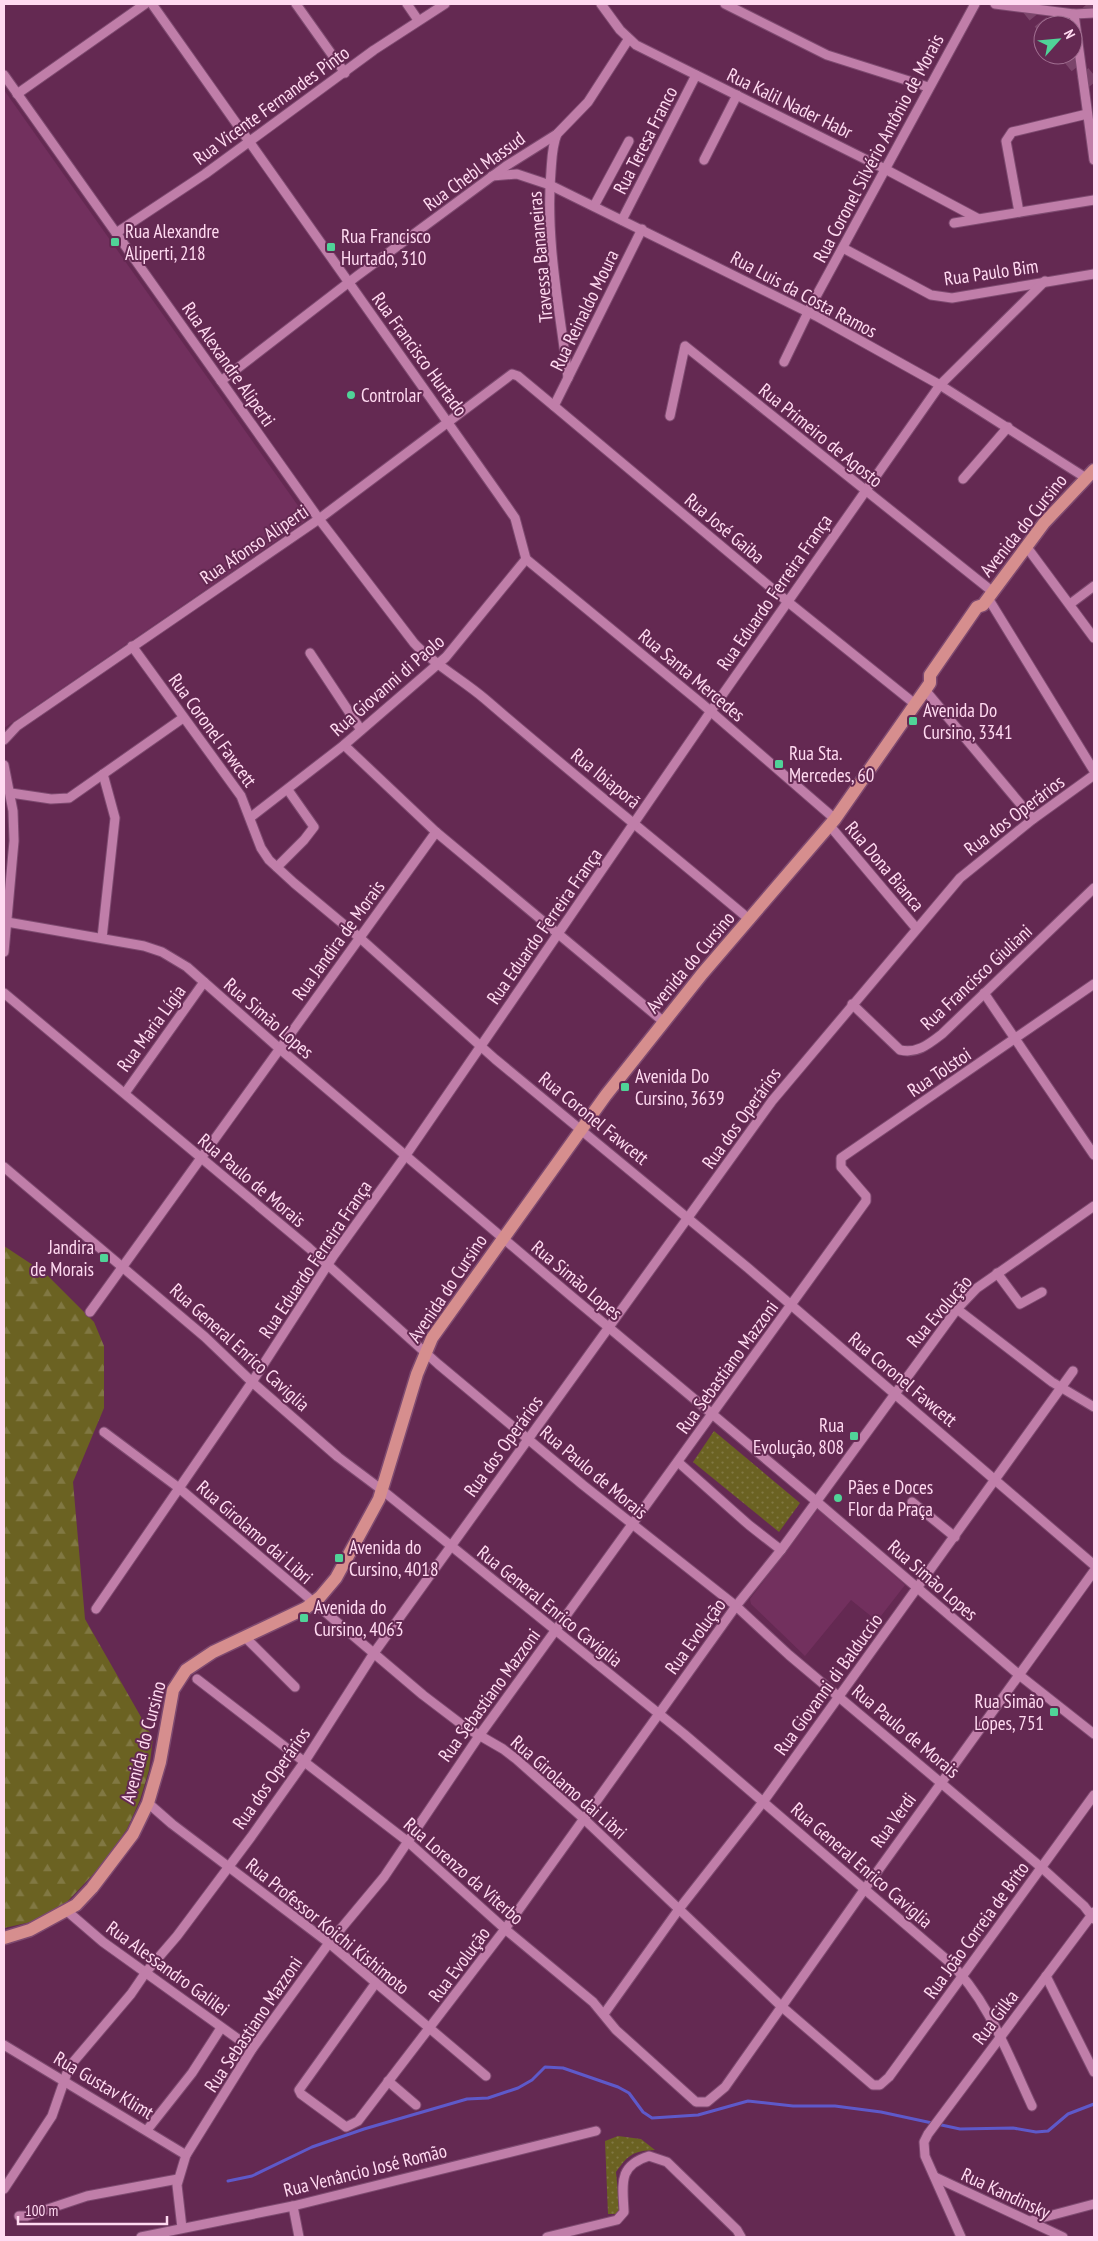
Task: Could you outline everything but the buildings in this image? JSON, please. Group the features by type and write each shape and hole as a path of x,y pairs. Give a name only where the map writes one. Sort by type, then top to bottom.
{"main road":[{"name":"Avenida do Cursino","path":"4,1938 30,1930 67,1911 92,1888 133,1834 148,1803 160,1762 167,1715 176,1682 186,1670 201,1659 313,1603 336,1578 346,1564 382,1490 425,1351 457,1302 583,1130 606,1095 664,1022 833,822 927,686 936,680 983,611 988,598 1026,546 1044,523 1090,474"}],"street":[{"path":"17,94 145,4"},
{"name":"Rua Francisco Hurtado","path":"152,4 515,518 526,559"},
{"path":"296,4 344,73"},
{"path":"407,4 418,20"},
{"name":"Rua Vicente Fernandes Pinto","path":"116,233 205,174 418,20 445,4"},
{"name":"Rua Kalil Nader Habr","path":"601,4 628,40 885,169 977,218"},
{"path":"725,4 827,55 928,87"},
{"name":"Rua Coronel Silvério Antônio de Morais","path":"784,362 808,312 928,87 975,4"},
{"path":"995,4 1074,14 1094,13"},
{"path":"1074,14 1094,160"},
{"name":"Rua Chebl Massud","path":"221,381 348,283 492,176 557,134 588,102 628,40"},
{"name":"Rua Teresa Franco","path":"622,220 696,74"},
{"name":"Rua Alexandre Aliperti","path":"4,75 319,519 414,643 429,657 440,663"},
{"path":"704,160 736,95"},
{"path":"1019,212 1006,141 1008,136 1012,132 1087,114"},
{"name":"Travessa Bananeiras","path":"557,134 552,145 550,185 551,239 568,378"},
{"path":"594,206 629,141"},
{"name":"Rua Luis da Costa Ramos","path":"492,176 517,174 550,185 642,229 808,312 940,385 1090,474"},
{"path":"954,223 1094,200"},
{"name":"Rua Reinaldo Moura","path":"554,406 642,229"},
{"name":"Rua Paulo Bim","path":"843,248 931,295 940,297 952,298 1094,274"},
{"name":"Rua Eduardo Ferreira França","path":"96,1609 252,1382 328,1265 940,385 1045,281"},
{"name":"Rua Primeiro de Agosto","path":"670,416 685,346 865,491 988,598"},
{"name":"Rua Afonso Aliperti","path":"5,738 18,726 132,646 319,519 449,423 508,376 515,375"},
{"name":"Rua José Gaiba","path":"515,375 788,602 915,704"},
{"path":"963,479 1008,427"},
{"path":"1026,546 1094,638"},
{"name":"Rua Giovanni di Paolo","path":"251,817 344,745 440,663 458,644 526,559"},
{"name":"Rua Santa Mercedes","path":"526,559 711,712 833,822"},
{"path":"1070,604 1094,586"},
{"path":"988,598 1094,770"},
{"name":"Rua Coronel Fawcett","path":"132,646 183,718 218,761 241,796 251,817 261,848 277,867 481,1046 689,1218 997,1479 1094,1564"},
{"path":"310,653 361,730"},
{"name":"Rua Ibiaporã","path":"440,663 750,920"},
{"path":"927,686 1033,819"},
{"path":"11,793 51,799 69,798 183,718"},
{"path":"344,745 436,832 664,1022"},
{"path":"4,765 11,793 14,841 4,952"},
{"path":"102,938 115,818 103,774"},
{"name":"Rua dos Operários","path":"4,2189 52,2116 63,2080 85,2046 116,2014 146,1972 177,1936 304,1761 374,1653 772,1101 960,878 1033,819 1094,775"},
{"path":"277,867 304,840 314,826 288,790"},
{"name":"Rua Dona Bianca","path":"833,822 916,928"},
{"name":"Rua Jandira de Morais","path":"90,1312 436,832"},
{"name":"Rua Francisco Giuliani","path":"852,1004 892,1044 908,1052 925,1046 942,1034 1094,888"},
{"name":"Rua Simão Lopes","path":"7,922 102,938 162,952 188,967 280,1049 504,1239 816,1501 1018,1674 1094,1734"},
{"name":"Rua Maria Lígia","path":"125,1093 204,982"},
{"name":"Rua Tolstoi","path":"866,1196 841,1167 841,1158 1094,984"},
{"name":"Rua Paulo de Morais","path":"4,993 328,1265 425,1351 633,1525 736,1606 838,1696 1042,1868 1093,1915"},
{"path":"984,993 1094,1155"},
{"name":"Rua General Enrico Caviglia","path":"4,1167 124,1266 206,1337 252,1382 338,1457 382,1490 658,1714 763,1802 962,1975 1000,2038 1032,2106"},
{"name":"Rua Sebastiano Mazzoni","path":"182,2228 177,2203 178,2179 186,2155 252,2049 328,1943 374,1890 479,1736 791,1306 866,1201 866,1196"},
{"name":"Rua Evolução","path":"375,1984 302,2085 299,2092 343,2126 355,2127 388,2081 430,2029 505,1929 736,1606 782,1550 957,1308 977,1288 1094,1206"},
{"path":"998,1273 1020,1304 1042,1292"},
{"path":"957,1308 1062,1388 1094,1406"},
{"name":"Rua Giovanni di Balduccio","path":"604,2014 679,1909 763,1802 1073,1371"},
{"name":"Rua Girolamo dai Libri","path":"104,1432 179,1488 423,1695 479,1736 503,1749 584,1819 781,2006 869,2082 876,2086 883,2084"},
{"path":"678,1462 748,1525 782,1550"},
{"path":"912,1502 955,1537"},
{"name":"Rua Verdi","path":"696,2102 707,2102 725,2087 1018,1674 1094,1571"},
{"path":"245,1637 295,1687"},
{"name":"Rua Lorenzo da Viterbo","path":"197,1679 407,1841 505,1929 588,1996 616,2030 696,2102"},
{"name":"Rua João Correia de Brito","path":"883,2084 1094,1795"},
{"name":"Rua Professor Koichi Kishimoto","path":"148,1803 172,1824 328,1943 486,2076"},
{"name":"Rua Alessandro Galilei","path":"67,1911 103,1942 252,2049"},
{"name":"Rua Gilka","path":"935,2178 925,2156 926,2138 942,2114 1093,1915"},
{"path":"1046,1976 1094,2072"},
{"path":"147,2130 192,2072 221,2028"},
{"name":"Rua Gustav Klimt","path":"4,2045 186,2155"},
{"path":"388,2081 416,2105"},
{"name":"Rua Venâncio José Romão","path":"141,2237 293,2206 596,2131"},
{"path":"547,2237 617,2220 624,2212 622,2189 627,2169 649,2156 667,2162 737,2230 741,2237"},
{"path":"935,2178 961,2237"},
{"name":"Rua Kandinsky","path":"935,2178 1064,2237"},
{"path":"19,2216 27,2216 87,2196 178,2179"},
{"path":"1030,2221 1094,2204"},
{"path":"293,2206 298,2237"}],"shaded area":[{"path":"4,90 306,517 304,522 4,728"},
{"path":"818,1509 905,1585 877,1621 851,1600 805,1656 751,1604 750,1599"}],"green space":[{"path":"4,1246 45,1273 94,1322 104,1346 104,1408 73,1482 85,1619 153,1738 149,1770 140,1800 127,1829 102,1865 66,1903 40,1920 4,1928"},
{"path":"714,1431 800,1503 779,1532 693,1462"},
{"path":"618,2136 641,2139 655,2150 641,2151 624,2161 616,2172 620,2214 608,2214 605,2141"}],"waterway":[{"path":"228,2181 252,2176 312,2147 364,2129 467,2099 488,2098 518,2088 532,2080 545,2067 563,2068 618,2087 629,2093 643,2112 652,2118 698,2115 748,2101 793,2106 835,2106 881,2112 960,2129 1013,2128 1036,2132 1048,2131 1068,2114 1094,2104"}],"tunnel":[{"path":"1026,4 1035,15"},
{"path":"1087,4 1094,12"},
{"path":"1076,65 1094,87"}],"place":[{"name":"Rua Alexandre Aliperti, 218","path":"115,242"},
{"name":"Rua Francisco Hurtado, 310","path":"331,247"},
{"name":"Controlar","path":"351,395"},
{"name":"Avenida Do Cursino, 3341","path":"913,721"},
{"name":"Rua Sta. Mercedes, 60","path":"779,764"},
{"name":"Avenida Do Cursino, 3639","path":"625,1087"},
{"name":"Jandira de Morais","path":"104,1258"},
{"name":"Rua Evolução, 808","path":"854,1436"},
{"name":"Pães e Doces Flor da Praça","path":"838,1498"},
{"name":"Avenida do Cursino, 4018","path":"339,1558"},
{"name":"Avenida do Cursino, 4063","path":"304,1618"},
{"name":"Rua Simão Lopes, 751","path":"1054,1712"}]}
